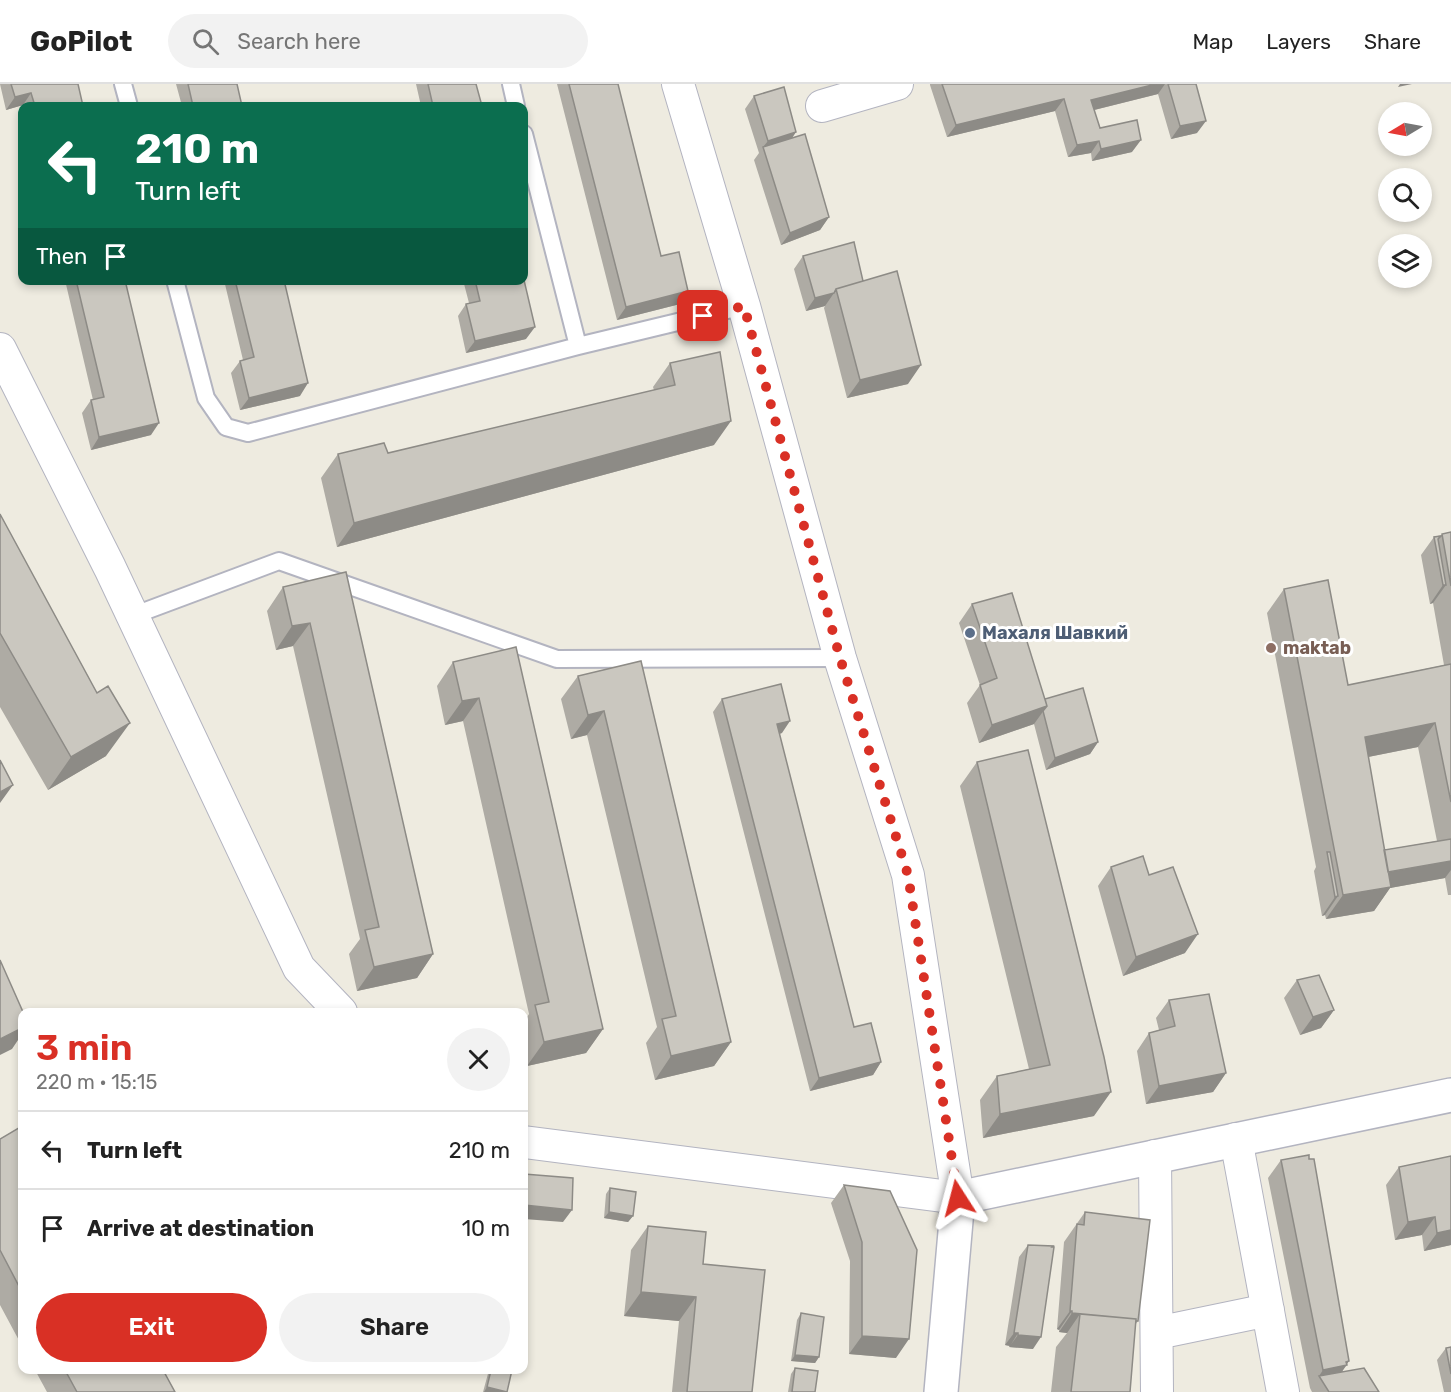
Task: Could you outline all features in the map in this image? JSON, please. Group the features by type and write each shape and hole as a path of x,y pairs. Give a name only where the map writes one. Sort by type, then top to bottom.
{"street":[{"path":"678,84 744,306 840,658 908,875 958,1198 941,1392"},
{"path":"822,106 897,84"},
{"path":"1,354 110,568 299,968 337,1008"},
{"path":"528,1143 958,1198 1451,1095"},
{"path":"1236,1139 1283,1392"},
{"path":"1155,1156 1157,1392"},
{"path":"1157,1333 1268,1310"}],"lane":[{"path":"123,84 128,102"},
{"path":"511,84 515,102"},
{"path":"528,150 578,346"},
{"path":"176,285 206,398 226,428 248,433 578,346 744,306"},
{"path":"132,616 279,561 557,659 840,658"}],"building":[{"path":"11,84 78,84 82,102 34,102 31,93 15,97"},
{"path":"188,84 237,84 241,102 192,102"},
{"path":"428,84 476,84 481,102 432,102"},
{"path":"569,84 618,84 661,256 679,252 688,291 626,307"},
{"path":"942,84 1156,84 1091,100 1100,128 1137,120 1141,140 1101,149 1099,141 1077,145 1064,99 956,125"},
{"path":"1168,84 1196,84 1206,121 1180,126"},
{"path":"784,87 796,132 768,141 754,96"},
{"path":"805,134 829,217 790,233 763,147"},
{"path":"854,242 863,281 815,298 803,256"},
{"path":"897,271 921,365 860,380 836,289"},
{"path":"77,285 126,285 159,423 99,437 91,400 104,397"},
{"path":"236,285 285,285 308,383 249,398 240,361 254,357"},
{"path":"476,285 525,285 535,327 475,341 466,304 480,301"},
{"path":"720,352 731,421 354,523 338,454 384,443 388,453 675,385 670,363"},
{"path":"0,514 97,693 108,686 130,723 71,757 0,633"},
{"path":"1451,532 1451,586 1442,534"},
{"path":"1441,536 1438,539 1446,585 1443,585 1434,537"},
{"path":"346,572 433,954 374,967 365,930 379,927 310,623 292,626 283,587"},
{"path":"1328,580 1348,685 1451,664 1451,802 1435,723 1365,737 1391,887 1343,895 1284,589"},
{"path":"1012,593 1047,706 992,725 980,685 997,678 972,604"},
{"path":"516,647 603,1029 544,1042 535,1005 549,1002 479,698 462,701 453,662"},
{"path":"641,661 731,1042 671,1056 662,1019 676,1016 604,711 588,715 578,676"},
{"path":"781,684 790,721 777,724 854,1027 871,1023 881,1062 819,1078 722,699"},
{"path":"1083,688 1098,742 1055,758 1043,711 1047,706 1045,699"},
{"path":"1028,750 1111,1092 1000,1114 997,1076 1050,1065 977,762"},
{"path":"0,760 13,785 0,792"},
{"path":"1451,839 1451,861 1388,872 1384,850"},
{"path":"1327,852 1330,852 1338,896 1335,897"},
{"path":"1143,856 1149,875 1173,867 1198,934 1136,957 1111,867"},
{"path":"0,960 21,1008 18,1008 18,1030 0,1039"},
{"path":"1319,975 1334,1010 1313,1017 1297,980"},
{"path":"1209,994 1226,1073 1159,1086 1149,1033 1175,1026 1169,1000"},
{"path":"18,1128 18,1284 0,1250 0,1139"},
{"path":"1309,1155 1309,1159 1314,1159 1349,1361 1346,1362 1347,1365 1323,1370 1281,1160"},
{"path":"1451,1156 1451,1230 1437,1233 1435,1217 1408,1222 1399,1167"},
{"path":"528,1174 573,1178 572,1210 528,1205"},
{"path":"844,1185 890,1191 917,1250 909,1339 862,1336 862,1242"},
{"path":"610,1188 636,1192 633,1216 609,1212"},
{"path":"1085,1212 1150,1220 1138,1321 1070,1311 1077,1224 1084,1225"},
{"path":"648,1226 706,1232 703,1264 765,1270 752,1392 687,1392 696,1297 641,1292"},
{"path":"1028,1245 1054,1247 1041,1337 1014,1333"},
{"path":"801,1313 824,1317 819,1357 795,1355"},
{"path":"1080,1314 1136,1319 1130,1392 1071,1392"},
{"path":"1451,1347 1451,1374 1446,1348"},
{"path":"795,1368 818,1371 815,1392 792,1392"},
{"path":"1364,1368 1379,1392 1329,1392 1319,1376"},
{"path":"67,1374 165,1374 175,1392 77,1392"},
{"path":"490,1374 511,1374 507,1392 487,1387"}],"place":[{"name":"Махаля Шавкий","path":"970,633"},
{"name":"maktab","path":"1271,648"}],"route":[{"path":"703,316 744,306 840,658 908,875 958,1198"}]}
